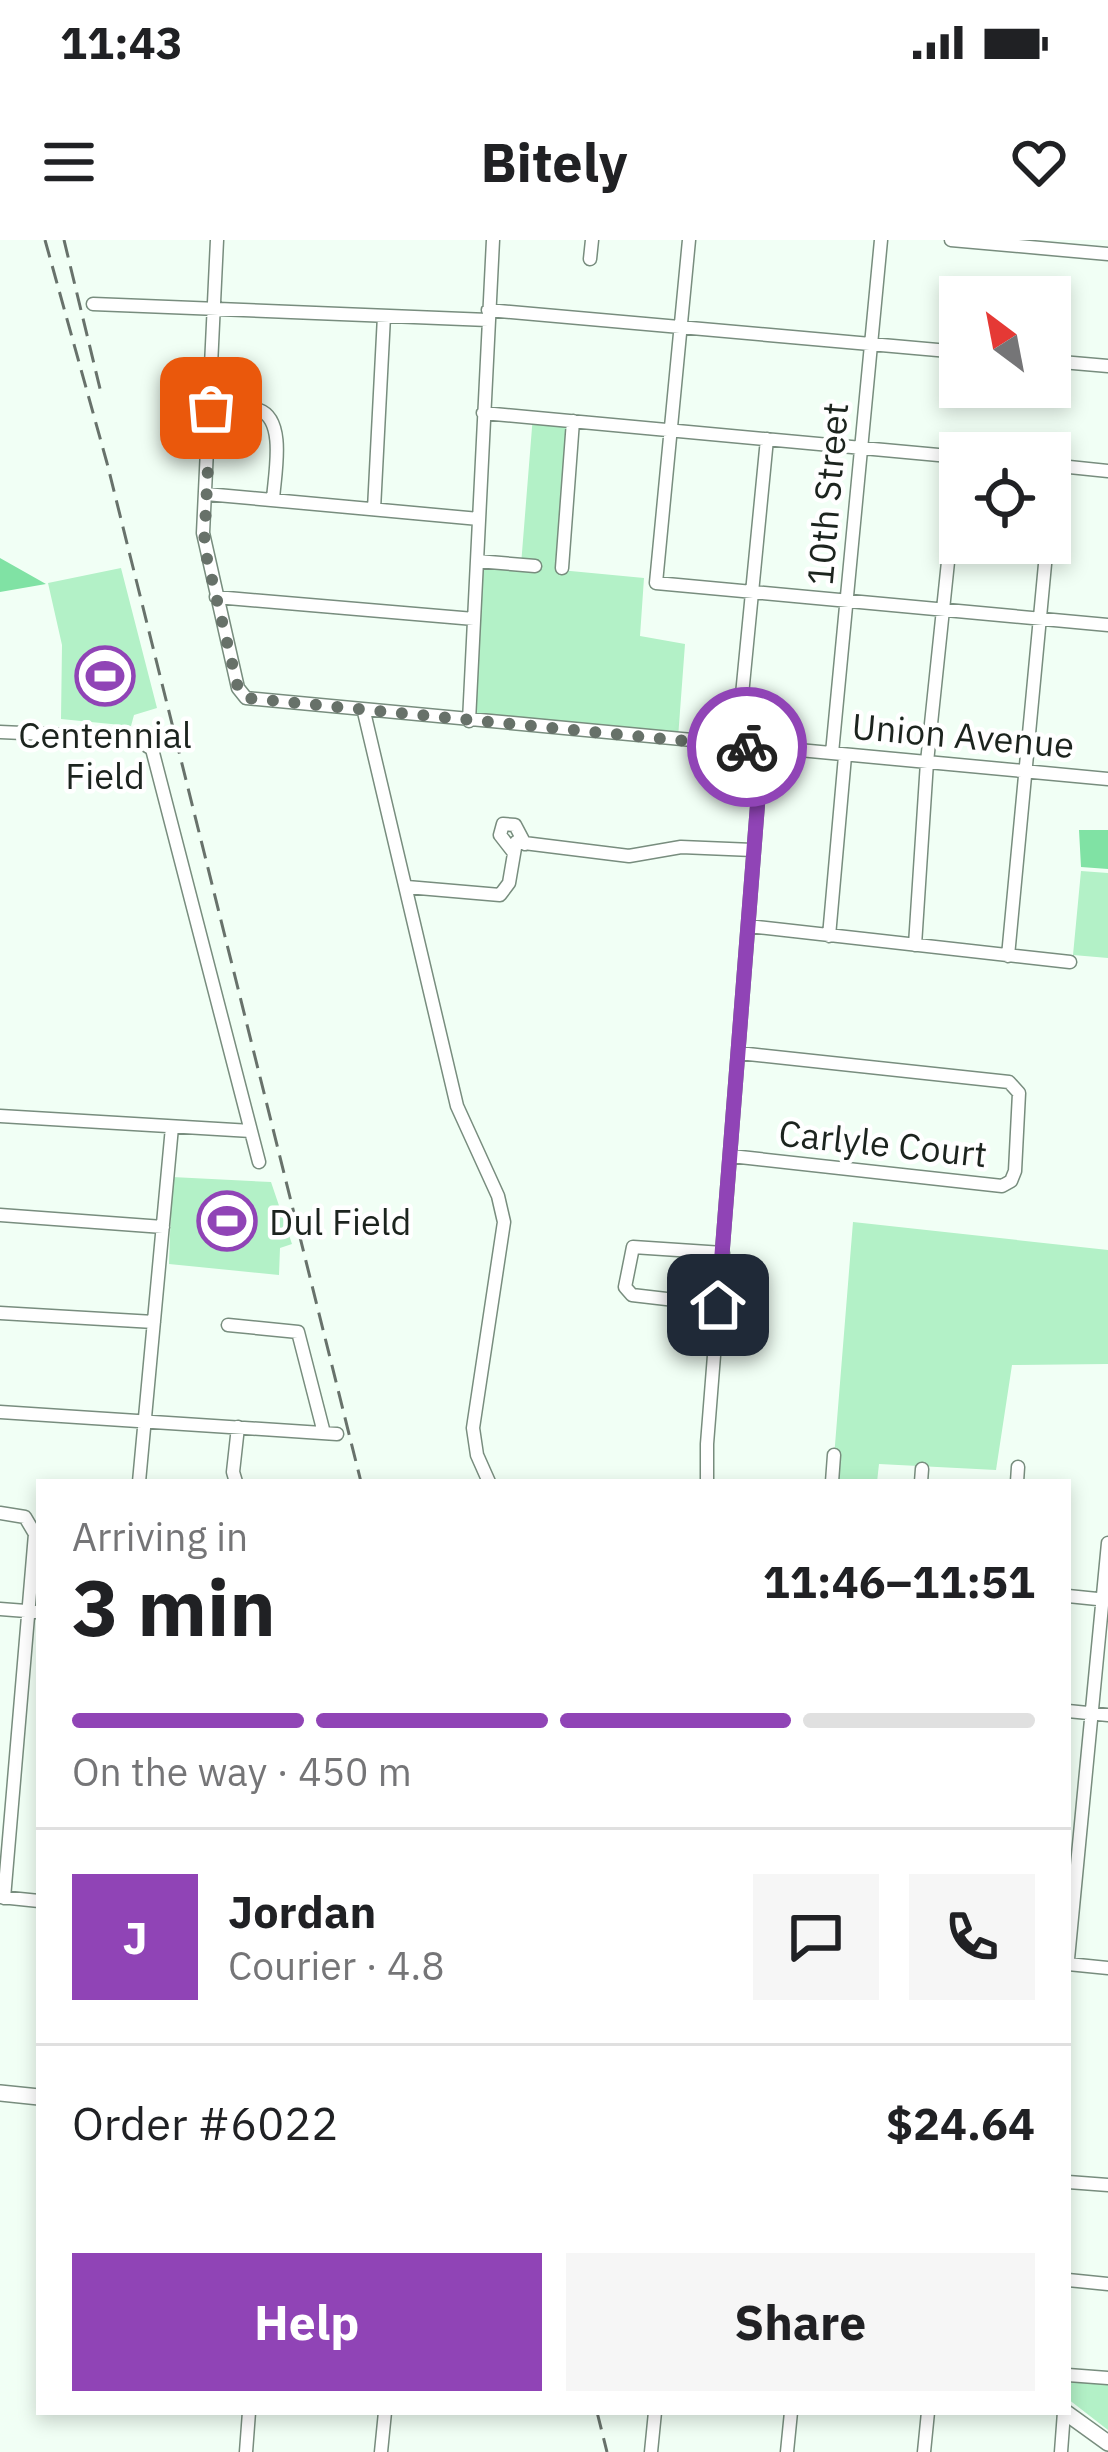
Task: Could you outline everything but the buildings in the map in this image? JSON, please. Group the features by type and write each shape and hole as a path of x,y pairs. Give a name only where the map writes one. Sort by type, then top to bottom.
{"main road":[{"path":"0,2093 36,2097"},
{"path":"1069,2415 1108,2443"}],"street":[{"path":"217,240 204,546 216,597 474,619"},
{"path":"469,721 493,240"},
{"path":"590,259 592,240"},
{"path":"688,240 656,583 1108,625"},
{"name":"10th Street","path":"830,936 847,601 881,240"},
{"path":"951,240 1108,254"},
{"path":"93,304 384,316 488,315 939,350"},
{"path":"374,509 384,316"},
{"path":"1071,363 1108,366"},
{"path":"211,408 259,410 271,418 276,430 273,500"},
{"path":"483,413 939,455"},
{"path":"562,568 573,421"},
{"path":"737,746 767,439"},
{"path":"1071,468 1108,471"},
{"path":"206,494 478,519"},
{"path":"476,561 535,566"},
{"path":"915,945 927,762 950,564"},
{"path":"1008,956 1044,564"},
{"name":"Union Avenue","path":"216,597 242,694 252,701 1108,778"},
{"path":"364,712 457,1106 504,1222 473,1428 476,1455 488,1479"},
{"path":"0,732 134,738 147,743 155,756 260,1162"},
{"path":"707,1479 762,748"},
{"path":"406,886 500,895 509,884 520,848 629,856 681,848 753,850"},
{"path":"748,926 1070,962"},
{"name":"Carlyle Court","path":"731,1156 1002,1186 1012,1181 1015,1171 1019,1093 1009,1082 740,1053"},
{"path":"0,1116 250,1131"},
{"path":"139,1479 172,1127"},
{"path":"0,1215 163,1227"},
{"path":"718,1305 632,1295 625,1287 633,1247 723,1253"},
{"path":"0,1312 154,1322"},
{"path":"0,1412 331,1434 298,1332 228,1325"},
{"path":"235,1479 238,1427"},
{"path":"832,1479 834,1454"},
{"path":"1017,1479 1018,1466"},
{"path":"0,1513 20,1515 33,1528 34,1612 6,1802 2,1898 36,1901"},
{"path":"1071,1929 1108,1544"},
{"path":"1071,1596 1105,1600"},
{"path":"0,1609 34,1612"},
{"path":"0,1706 20,1708"},
{"path":"1071,1711 1108,1715"},
{"path":"1071,1962 1108,1968"},
{"path":"1071,2182 1108,2185"},
{"path":"1071,2280 1108,2284"},
{"path":"1071,2374 1108,2378"},
{"path":"246,2452 249,2415"},
{"path":"381,2452 385,2415"},
{"path":"651,2452 655,2415"},
{"path":"788,2452 791,2415"},
{"path":"924,2452 928,2415"},
{"path":"1061,2452 1065,2415"}],"green space":[{"path":"533,415 575,419 560,570 644,578 640,636 685,644 678,738 466,718 477,558 521,565"},
{"path":"0,558 46,584 0,592"},
{"name":"Centennial Field","path":"121,568 157,708 134,715 131,726 61,719 62,645 48,583"},
{"path":"1079,830 1108,830 1108,869 1081,867"},
{"path":"1081,871 1108,873 1108,958 1073,955"},
{"name":"Dul Field","path":"172,1177 271,1182 292,1244 280,1248 279,1275 169,1264"},
{"path":"853,1222 1108,1250 1108,1364 1012,1365 996,1470 879,1464 877,1479 832,1479"},
{"path":"1071,2381 1108,2384 1108,2430 1071,2401"}],"railway":[{"path":"45,240 107,463 360,1479"},
{"path":"64,240 102,397"},
{"path":"598,2415 607,2452"}],"way so far":[{"path":"211,408 204,546 238,688 246,698 747,747"}],"place":[{"name":"Centennial Field","path":"105,676"},
{"name":"Dul Field","path":"227,1221"}],"route":[{"path":"718,1305 762,748 747,747"}]}
